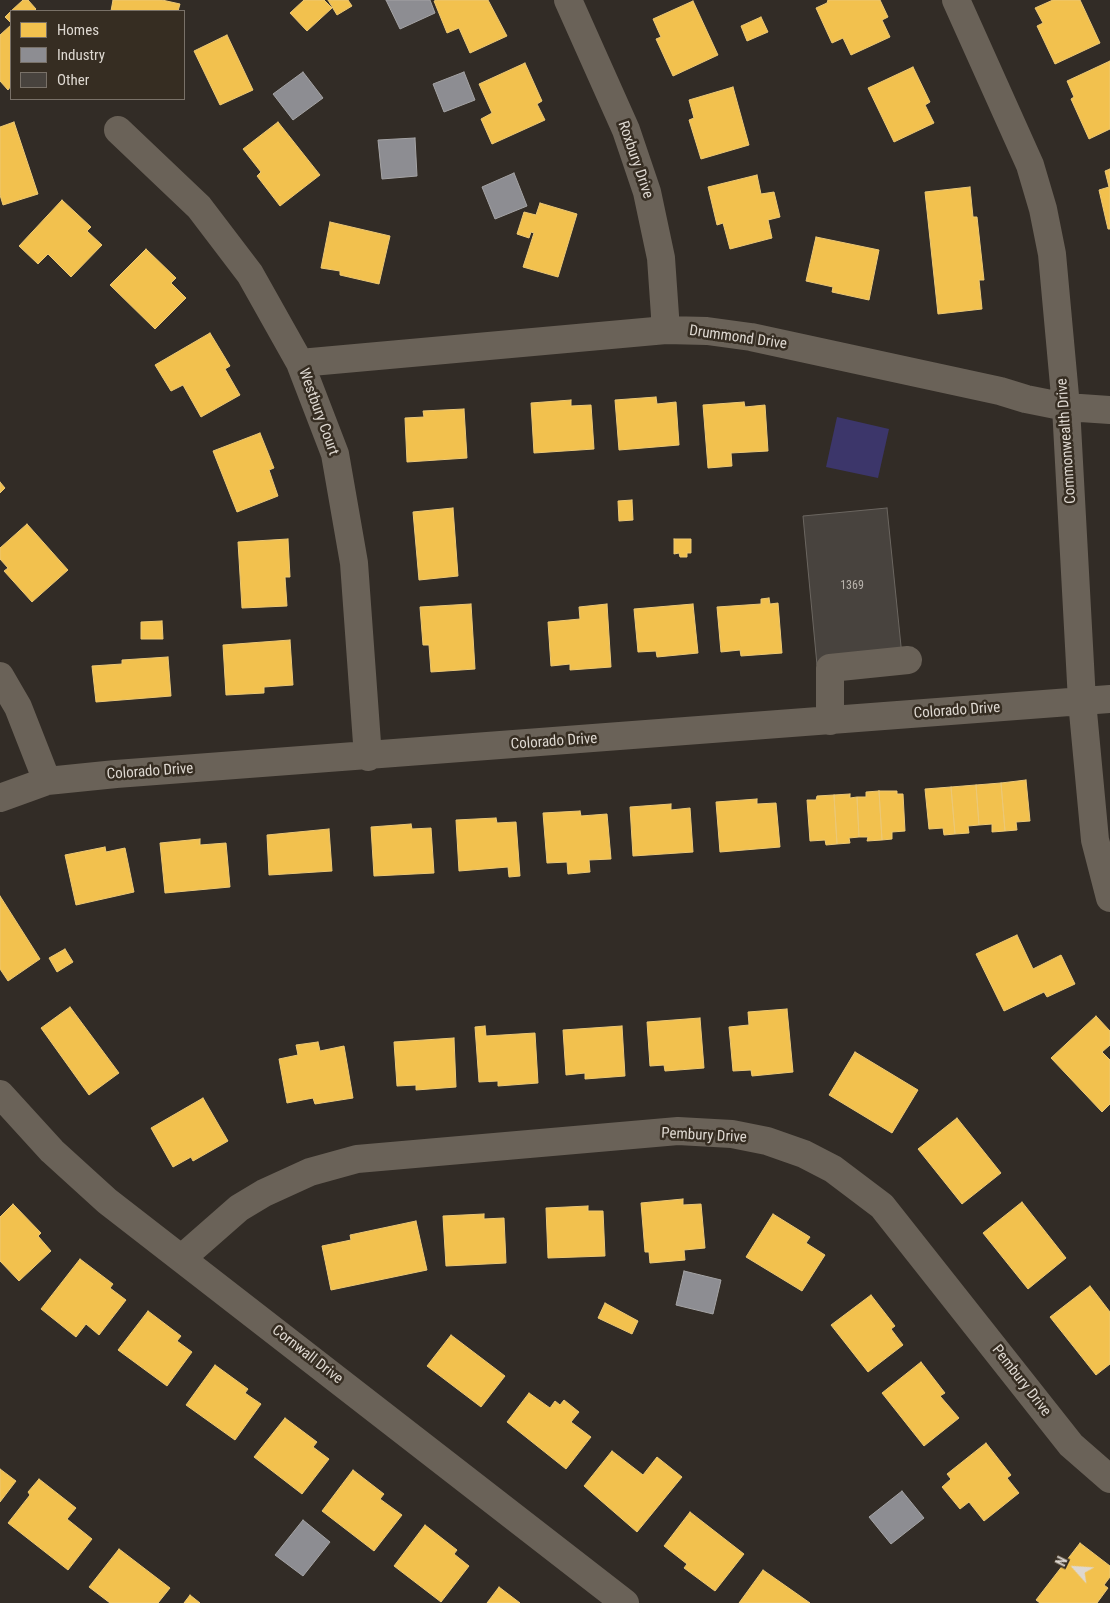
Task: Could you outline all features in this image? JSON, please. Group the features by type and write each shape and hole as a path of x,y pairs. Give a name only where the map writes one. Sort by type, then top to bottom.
{"street":[{"name":"Roxbury Drive","path":"568,0 626,130 647,192 661,258 666,330"},
{"name":"Commonwealth Drive","path":"956,0 1030,165 1043,209 1052,254 1066,407 1082,701 1095,840 1110,898"},
{"name":"Westbury Court","path":"118,130 199,207 250,274 300,363 335,454 354,563 368,757"},
{"name":"Drummond Drive","path":"300,363 666,330 706,331 751,337 1066,407 1110,410"},
{"path":"830,721 830,668 908,660"},
{"path":"0,676 18,707 47,781"},
{"name":"Colorado Drive","path":"0,798 47,781 1110,699"},
{"name":"Cornwall Drive","path":"0,1094 59,1158 108,1201 625,1603"},
{"name":"Pembury Drive","path":"182,1258 239,1208 264,1193 310,1172 357,1159 678,1132 732,1134 767,1142 804,1154 833,1169 882,1206 1071,1445 1110,1479"}],"shaded area":[{"path":"837,417 889,429 878,478 826,467"}],"building: Homes":[{"path":"23,0 28,0 36,9 35,10 12,10"},
{"path":"113,0 162,0 180,4 178,10 111,10"},
{"path":"304,0 324,0 332,8 307,31 290,13"},
{"path":"328,0 348,0 352,6 337,15"},
{"path":"488,0 507,36 470,53 459,28 447,33 434,1"},
{"path":"828,0 880,0 888,17 882,20 890,37 851,55 843,38 832,43 816,8 827,3"},
{"path":"1053,0 1080,0 1100,43 1055,64 1037,26 1043,23 1035,8"},
{"path":"693,1 718,55 673,76 656,39 661,37 653,19"},
{"path":"10,12 10,22 5,17"},
{"path":"761,17 768,32 747,41 741,26"},
{"path":"10,26 10,87 8,90 0,81 0,35"},
{"path":"227,35 253,90 220,105 194,51"},
{"path":"1110,61 1110,129 1089,139 1071,99 1074,97 1067,81"},
{"path":"525,63 542,101 537,104 545,120 492,144 481,119 492,113 479,84"},
{"path":"913,67 930,102 925,105 934,123 894,142 868,88"},
{"path":"733,87 749,145 701,159 689,120 694,118 689,100"},
{"path":"14,122 38,194 3,205 0,195 0,127"},
{"path":"278,122 320,175 280,206 257,176 261,172 243,149"},
{"path":"1110,169 1110,229 1108,229 1099,190 1109,187 1105,171"},
{"path":"757,175 761,194 774,192 780,217 768,220 772,238 730,249 723,223 717,225 708,187"},
{"path":"970,187 973,217 977,217 984,280 979,280 982,309 938,314 925,192"},
{"path":"62,200 91,227 87,231 102,245 71,277 48,254 38,264 19,246"},
{"path":"540,203 577,214 558,277 523,267 534,233 531,232 529,238 517,234 524,212 536,215"},
{"path":"330,222 390,236 379,284 340,275 340,271 321,268"},
{"path":"816,237 879,250 869,300 832,292 833,287 806,281"},
{"path":"146,249 176,278 171,283 186,298 155,329 110,285"},
{"path":"210,333 230,366 225,369 240,395 201,417 183,385 171,391 155,365"},
{"path":"656,397 657,404 676,402 679,445 619,450 615,400"},
{"path":"571,400 571,406 591,405 594,449 534,453 531,403"},
{"path":"744,402 745,407 765,405 768,451 731,453 732,466 708,468 703,405"},
{"path":"464,409 467,458 407,462 405,418 424,417 423,411"},
{"path":"260,433 274,468 269,470 278,496 237,512 213,451"},
{"path":"0,482 5,488 0,493"},
{"path":"632,500 633,520 619,521 618,501"},
{"path":"453,508 458,576 419,580 413,512"},
{"path":"27,524 68,570 32,602 4,571 8,568 0,559 0,548"},
{"path":"288,539 290,577 285,577 287,606 242,608 238,542"},
{"path":"674,539 691,539 691,553 687,553 687,557 680,557 679,553 674,554"},
{"path":"769,598 770,604 778,603 782,653 741,656 740,650 721,652 717,607 761,604 761,599"},
{"path":"471,604 475,669 431,672 429,645 423,645 420,607"},
{"path":"607,604 611,667 570,670 570,664 551,666 548,622 580,619 579,607"},
{"path":"693,604 698,653 657,657 656,651 638,652 634,609"},
{"path":"162,621 163,639 141,639 141,622"},
{"path":"290,640 293,685 264,687 264,693 226,695 223,645"},
{"path":"168,657 171,696 96,702 92,666 122,664 122,660"},
{"path":"1026,780 1030,821 1016,822 1017,830 1005,831 1001,783"},
{"path":"1001,783 1005,831 992,832 992,824 979,825 976,785"},
{"path":"976,785 979,825 968,826 969,833 955,834 951,787"},
{"path":"951,787 955,834 944,835 943,828 929,829 925,789"},
{"path":"879,791 897,791 897,794 903,794 905,831 892,832 892,839 882,840"},
{"path":"879,791 882,840 867,841 868,837 859,837 857,797 866,797 866,792"},
{"path":"850,794 850,798 857,797 859,837 849,838 850,843 837,844 834,795"},
{"path":"834,795 837,844 826,845 825,840 810,841 807,800 816,800 817,796"},
{"path":"757,799 757,804 776,803 780,847 720,852 716,802"},
{"path":"671,804 671,810 690,808 693,852 633,856 630,807"},
{"path":"580,811 581,816 607,814 611,859 589,860 590,872 568,874 567,862 547,863 543,813"},
{"path":"496,818 497,823 516,822 520,876 509,877 508,867 459,871 456,820"},
{"path":"411,824 412,829 431,828 434,873 374,876 371,827"},
{"path":"329,829 332,871 269,875 267,835"},
{"path":"200,839 200,845 226,843 230,887 165,893 160,843"},
{"path":"105,847 106,852 125,848 134,892 76,905 65,855"},
{"path":"0,896 40,959 8,981 0,969"},
{"path":"1017,935 1033,969 1061,955 1075,984 1047,997 1044,992 1004,1011 976,954"},
{"path":"65,949 73,962 57,972 49,958"},
{"path":"70,1007 119,1073 89,1095 41,1028"},
{"path":"787,1009 793,1072 752,1076 751,1070 733,1071 729,1027 749,1025 748,1012"},
{"path":"1096,1016 1110,1031 1110,1045 1102,1052 1110,1060 1110,1104 1102,1112 1051,1058"},
{"path":"700,1018 704,1068 665,1071 664,1065 650,1066 647,1022"},
{"path":"485,1026 486,1036 535,1033 538,1083 498,1086 498,1081 479,1082 475,1027"},
{"path":"622,1026 625,1076 585,1079 585,1073 566,1075 563,1030"},
{"path":"454,1038 456,1087 416,1090 416,1085 397,1086 394,1042"},
{"path":"318,1042 320,1051 344,1046 353,1098 315,1104 313,1098 287,1103 279,1059 298,1055 296,1045"},
{"path":"855,1052 918,1090 892,1133 829,1095"},
{"path":"203,1098 228,1141 193,1161 191,1157 173,1167 151,1128"},
{"path":"957,1118 1001,1173 962,1204 918,1149"},
{"path":"683,1199 683,1205 701,1204 705,1248 684,1250 685,1260 650,1263 649,1252 645,1252 641,1203"},
{"path":"1022,1202 1066,1258 1028,1289 983,1233"},
{"path":"13,1204 41,1233 38,1236 51,1251 19,1281 0,1261 0,1217"},
{"path":"588,1206 588,1211 603,1211 605,1256 548,1258 546,1208"},
{"path":"484,1214 484,1219 504,1218 506,1263 446,1266 443,1216"},
{"path":"773,1214 810,1237 806,1243 825,1255 802,1291 746,1257"},
{"path":"416,1221 427,1270 331,1290 322,1246 351,1240 350,1235"},
{"path":"80,1259 113,1284 110,1288 126,1300 99,1335 86,1324 76,1337 41,1309"},
{"path":"1090,1286 1110,1312 1110,1364 1096,1375 1050,1317"},
{"path":"871,1295 895,1326 891,1329 903,1345 868,1372 831,1325"},
{"path":"605,1303 638,1321 632,1334 598,1318"},
{"path":"148,1311 181,1336 177,1341 192,1352 167,1386 118,1350"},
{"path":"451,1335 505,1376 481,1407 427,1366"},
{"path":"921,1362 945,1393 940,1396 959,1418 924,1446 882,1393"},
{"path":"215,1365 248,1389 245,1393 261,1404 235,1440 186,1405"},
{"path":"529,1393 550,1408 555,1401 560,1405 564,1400 579,1412 571,1422 591,1437 566,1469 507,1422"},
{"path":"285,1418 317,1442 313,1447 329,1459 302,1494 254,1457"},
{"path":"986,1443 1011,1475 1007,1478 1019,1493 984,1521 969,1502 960,1509 942,1487 951,1479 947,1474"},
{"path":"612,1451 643,1475 657,1457 682,1477 637,1532 584,1486"},
{"path":"0,1469 16,1481 0,1502"},
{"path":"353,1470 384,1494 380,1499 402,1515 374,1551 322,1511"},
{"path":"39,1479 76,1508 67,1519 92,1539 68,1570 8,1523 30,1495 28,1492"},
{"path":"690,1512 744,1554 715,1591 684,1568 687,1564 664,1546"},
{"path":"425,1525 457,1550 454,1554 469,1566 441,1602 394,1566"},
{"path":"1080,1543 1110,1566 1110,1577 1104,1585 1108,1588 1097,1603 1040,1603 1036,1600"},
{"path":"119,1549 170,1588 158,1603 110,1603 89,1587"},
{"path":"763,1570 810,1603 739,1603"},
{"path":"499,1587 520,1603 487,1603"},
{"path":"190,1595 200,1603 184,1603"}],"building: Industry":[{"path":"386,0 430,0 435,13 400,29"},
{"path":"303,72 323,98 293,120 273,94"},
{"path":"464,72 475,100 444,112 433,84"},
{"path":"415,138 417,176 382,179 378,140"},
{"path":"514,173 527,206 495,219 482,187"},
{"path":"684,1271 721,1280 713,1314 676,1305"},
{"path":"902,1491 924,1518 891,1544 869,1517"},
{"path":"303,1520 330,1542 303,1576 275,1555"}],"building: Other":[{"path":"887,508 902,656 817,665 803,516"}]}
